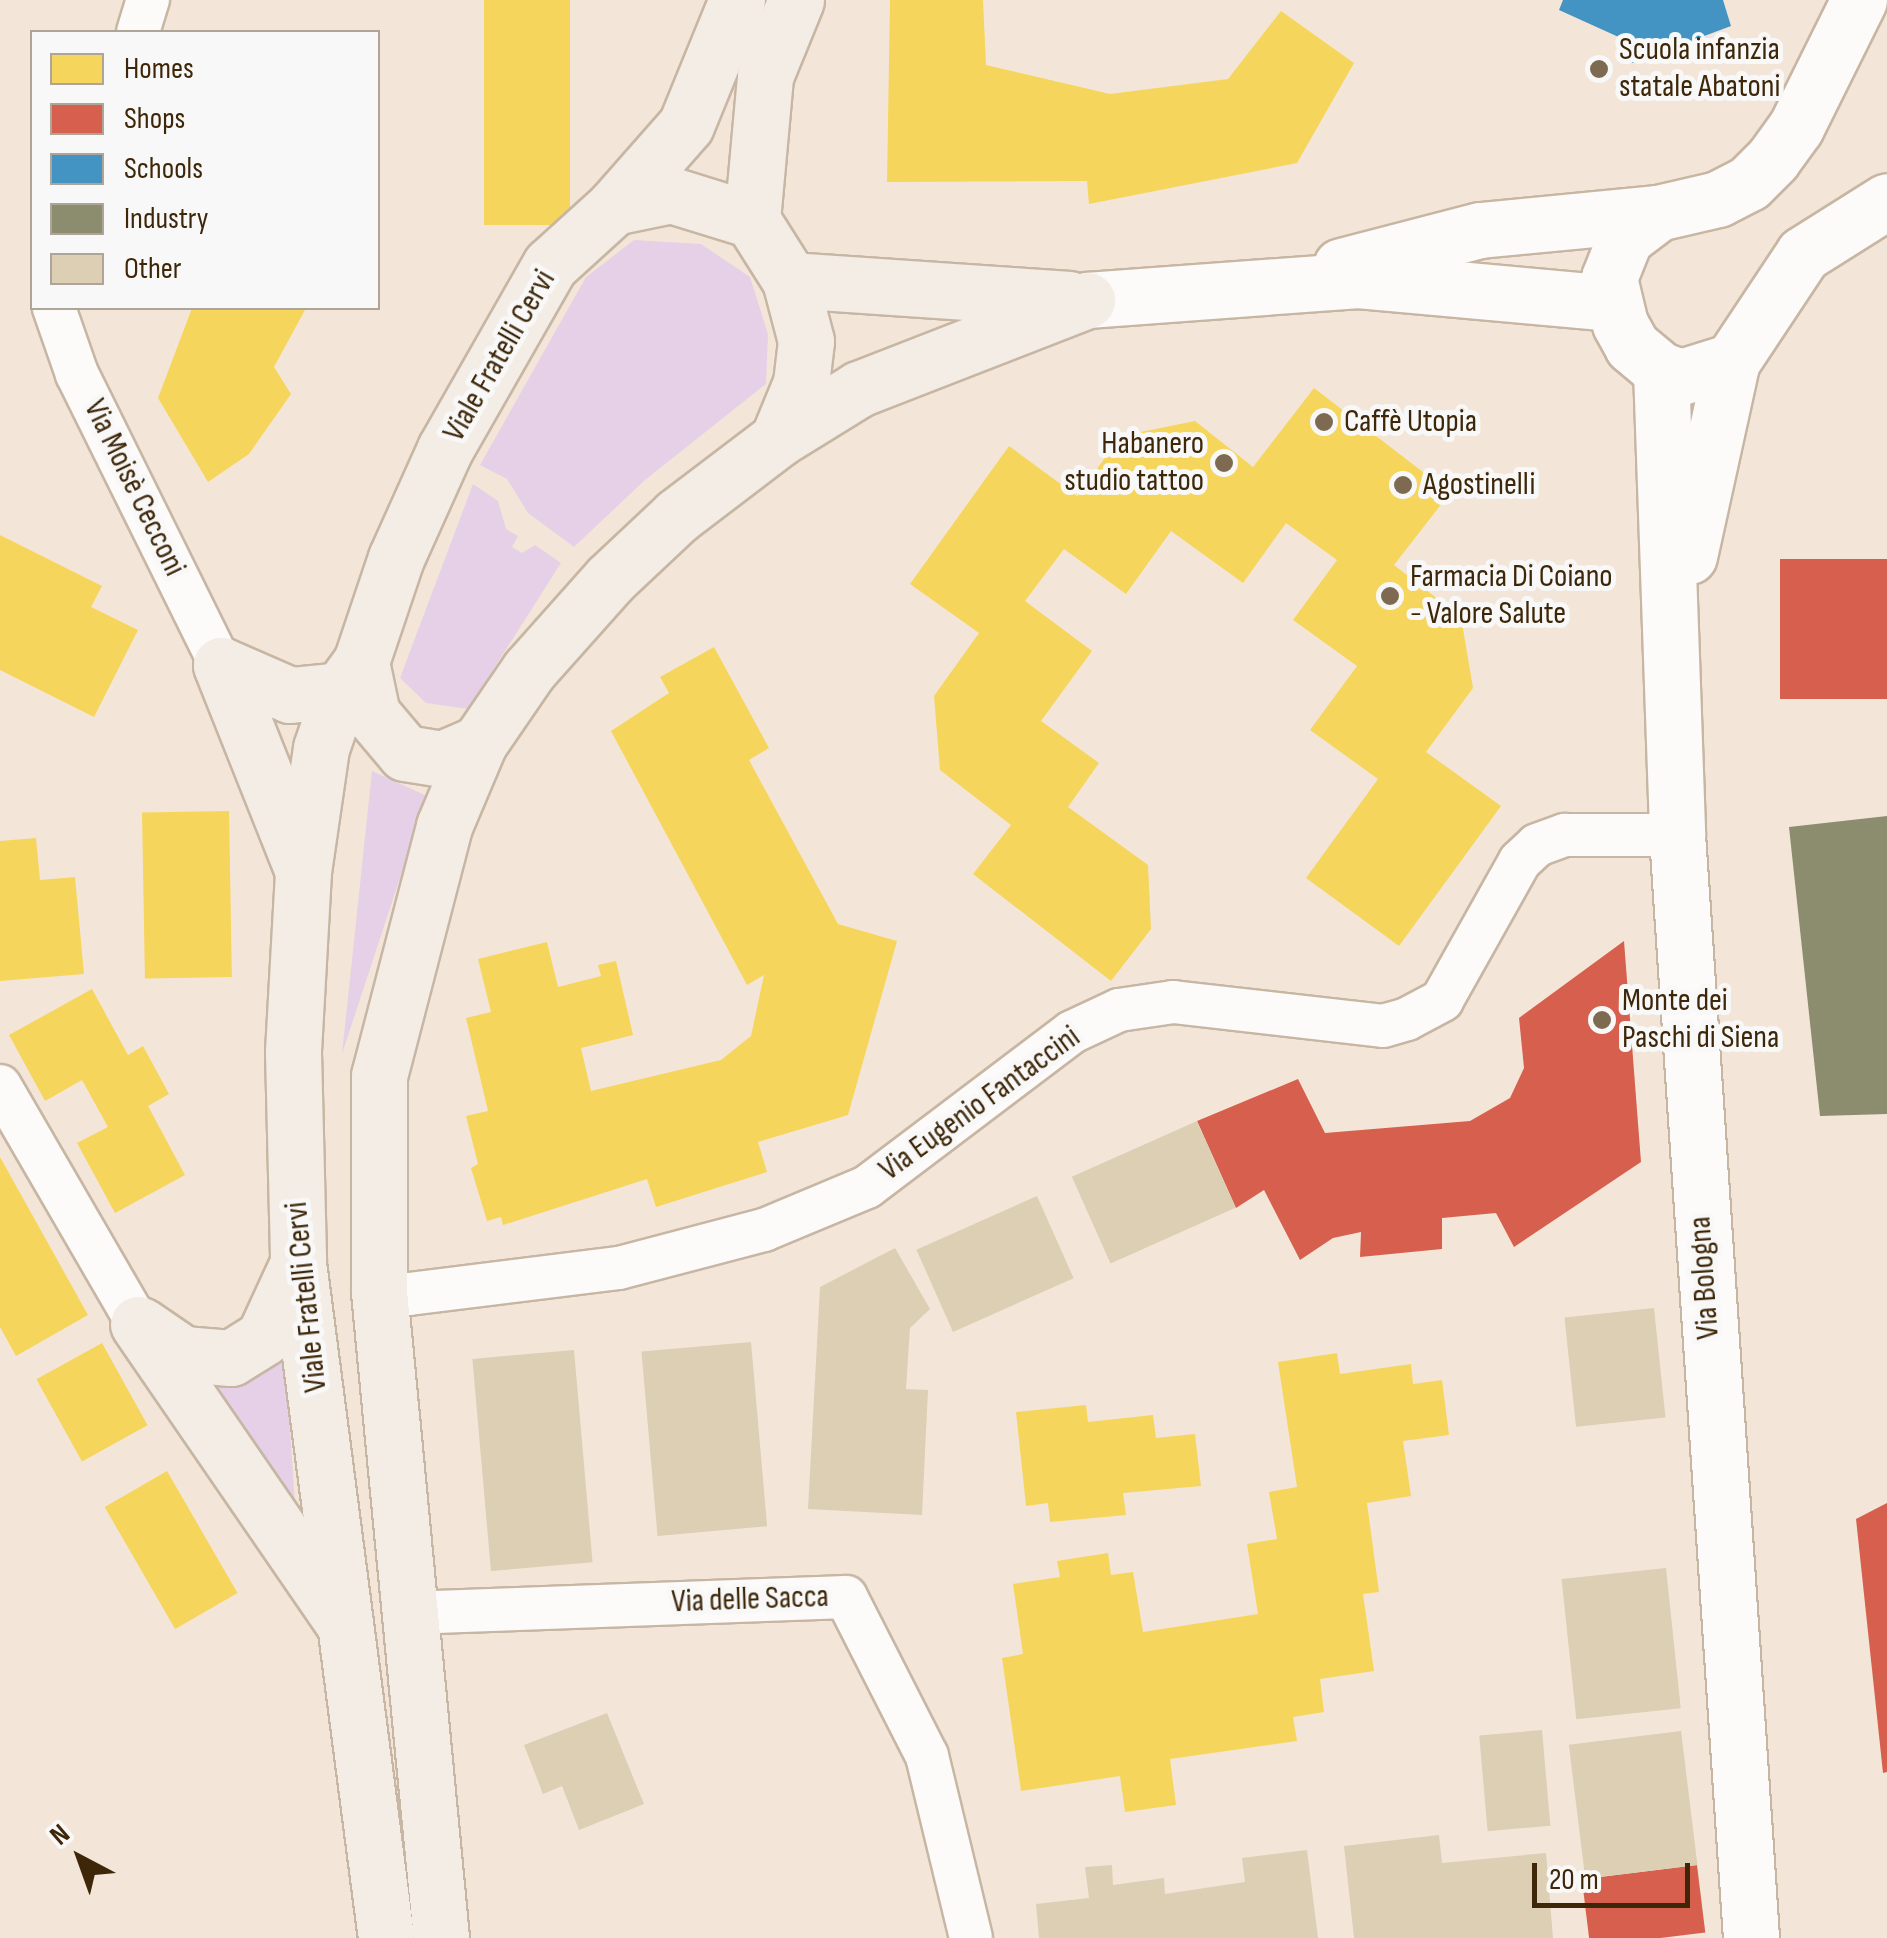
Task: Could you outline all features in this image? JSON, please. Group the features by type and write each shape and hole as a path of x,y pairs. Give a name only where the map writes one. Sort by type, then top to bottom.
{"main road":[{"path":"614,208 686,125 737,0"},
{"path":"778,439 801,383 806,341 790,280 752,220 765,76 796,0"},
{"name":"Viale Fratelli Cervi","path":"386,1938 351,1633 298,1263 293,1052 304,872 321,748 396,558 479,389 550,265 614,208 671,195 752,220"},
{"path":"790,280 1087,300"},
{"path":"442,1938 379,1292 379,1076 444,826 479,743 529,670 610,579 677,516 778,439 859,389 1087,300"},
{"path":"221,665 290,695 351,676 372,714 405,754"},
{"path":"221,665 267,726 321,748 442,759 479,743"},
{"path":"221,665 304,872"},
{"path":"138,1324 184,1354 231,1358 264,1337 298,1263"},
{"path":"138,1324 351,1633"}],"street":[{"path":"139,30 148,0"},
{"path":"1278,284 1480,230 1658,212 1718,199 1749,183 1774,159 1796,128 1858,0"},
{"path":"1674,618 1732,361 1803,254 1887,201"},
{"path":"1658,212 1625,238 1614,256 1613,303 1632,346 1661,370 1681,376 1732,361"},
{"path":"1087,300 1358,280 1613,303"},
{"name":"Via Moisè Cecconi","path":"55,310 77,374 221,665"},
{"path":"1661,370 1674,618"},
{"name":"Via Bologna","path":"1674,618 1676,836 1751,1938"},
{"name":"Via Eugenio Fantaccini","path":"379,1292 408,1294 619,1268 764,1230 867,1187 1072,1032 1118,1010 1173,1002 1382,1026 1407,1019 1442,1000 1520,861 1538,845 1565,835 1676,836"},
{"path":"0,1086 138,1324"},
{"name":"Via delle Sacca","path":"409,1614 846,1597 927,1756 970,1938"}],"shaded area":[{"path":"634,240 701,244 750,277 768,334 766,384 645,480 574,547 528,513 507,479 480,465 586,277"},
{"path":"473,484 498,501 506,529 518,536 512,547 522,553 535,545 561,563 468,709 426,703 400,678"},
{"path":"372,771 427,796 342,1054"},
{"path":"283,1324 296,1519 241,1461 206,1368"}],"building: Homes":[{"path":"484,0 570,0 570,225 484,225"},
{"path":"890,0 983,0 986,65 1110,94 1228,79 1281,11 1354,63 1297,163 1089,204 1087,181 887,182"},
{"path":"191,310 305,310 274,367 291,394 249,454 208,482 158,398"},
{"path":"1314,388 1450,493 1394,565 1461,617 1473,688 1426,752 1501,806 1399,946 1306,878 1378,779 1310,730 1357,666 1293,620 1337,560 1286,523 1243,583 1171,531 1126,594 1064,549 1025,601 1092,651 1041,721 1099,763 1068,807 1148,865 1151,929 1111,981 973,874 1011,825 940,770 934,696 979,633 910,584 1009,446 1077,496 1121,436 1195,421 1253,467"},
{"path":"0,535 102,586 91,607 138,630 94,717 0,670"},
{"path":"714,647 769,748 749,760 838,924 897,941 848,1115 758,1142 767,1172 656,1207 647,1179 503,1225 501,1217 487,1221 471,1168 478,1164 466,1116 488,1111 466,1018 491,1012 478,959 547,942 558,987 601,976 598,965 616,961 633,1035 581,1048 591,1091 721,1060 751,1036 764,975 747,985 611,731 669,693 660,677"},
{"path":"229,811 232,977 145,978 142,813"},
{"path":"36,838 40,880 75,877 84,974 0,981 0,841"},
{"path":"92,989 128,1055 143,1046 169,1094 148,1106 185,1175 115,1213 77,1143 108,1127 82,1080 45,1101 9,1035"},
{"path":"0,1157 88,1315 16,1356 0,1327"},
{"path":"102,1343 148,1425 82,1462 36,1379"},
{"path":"1337,1353 1340,1374 1411,1364 1413,1384 1442,1380 1449,1435 1403,1441 1411,1496 1367,1503 1379,1592 1363,1594 1374,1671 1320,1679 1324,1712 1293,1717 1297,1741 1170,1759 1176,1805 1125,1812 1120,1776 1021,1791 1002,1658 1023,1654 1013,1584 1060,1577 1057,1561 1108,1553 1111,1575 1133,1572 1143,1632 1258,1614 1247,1544 1277,1539 1269,1492 1297,1487 1278,1362"},
{"path":"1086,1405 1088,1422 1153,1415 1156,1438 1195,1434 1201,1486 1123,1493 1126,1515 1050,1522 1048,1503 1026,1506 1016,1412"},
{"path":"167,1471 238,1593 175,1629 105,1507"}],"building: Shops":[{"path":"1780,559 1887,559 1887,699 1780,699"},
{"path":"1624,941 1641,1162 1514,1247 1496,1213 1442,1218 1442,1249 1360,1257 1361,1232 1333,1238 1300,1260 1264,1190 1236,1208 1197,1121 1298,1079 1325,1133 1470,1121 1510,1098 1524,1068 1519,1018"},
{"path":"1887,1503 1887,1772 1883,1773 1856,1519"},
{"path":"1697,1865 1705,1932 1660,1938 1589,1938 1582,1879"}],"building: Schools":[{"path":"1563,0 1723,0 1731,26 1632,63 1623,39 1559,10"}],"building: Industry":[{"path":"1887,816 1887,1114 1820,1116 1789,827"}],"building: Other":[{"path":"1197,1121 1236,1208 1110,1264 1072,1177"},
{"path":"1037,1196 1074,1278 953,1332 916,1250"},
{"path":"895,1248 930,1309 910,1328 906,1389 928,1390 922,1515 808,1509 820,1287"},
{"path":"1654,1308 1665,1417 1576,1427 1564,1317"},
{"path":"751,1342 767,1526 658,1536 641,1352"},
{"path":"574,1350 593,1562 491,1571 472,1359"},
{"path":"1666,1568 1681,1708 1576,1719 1562,1579"},
{"path":"607,1713 644,1804 579,1830 562,1786 543,1794 524,1745"},
{"path":"1542,1730 1550,1826 1488,1831 1479,1735"},
{"path":"1681,1731 1697,1865 1585,1879 1569,1745"},
{"path":"1439,1835 1442,1863 1546,1853 1553,1938 1354,1938 1344,1846"},
{"path":"1307,1850 1318,1938 1039,1938 1036,1904 1089,1898 1085,1867 1112,1865 1113,1885 1164,1878 1165,1894 1245,1882 1242,1858"}],"place":[{"name":"Scuola infanzia statale Abatoni","path":"1599,69"},
{"name":"Caffè Utopia","path":"1324,422"},
{"name":"Habanero studio tattoo","path":"1224,463"},
{"name":"Agostinelli","path":"1403,485"},
{"name":"Farmacia Di Coiano - Valore Salute","path":"1390,596"},
{"name":"Monte dei Paschi di Siena","path":"1602,1020"}]}
